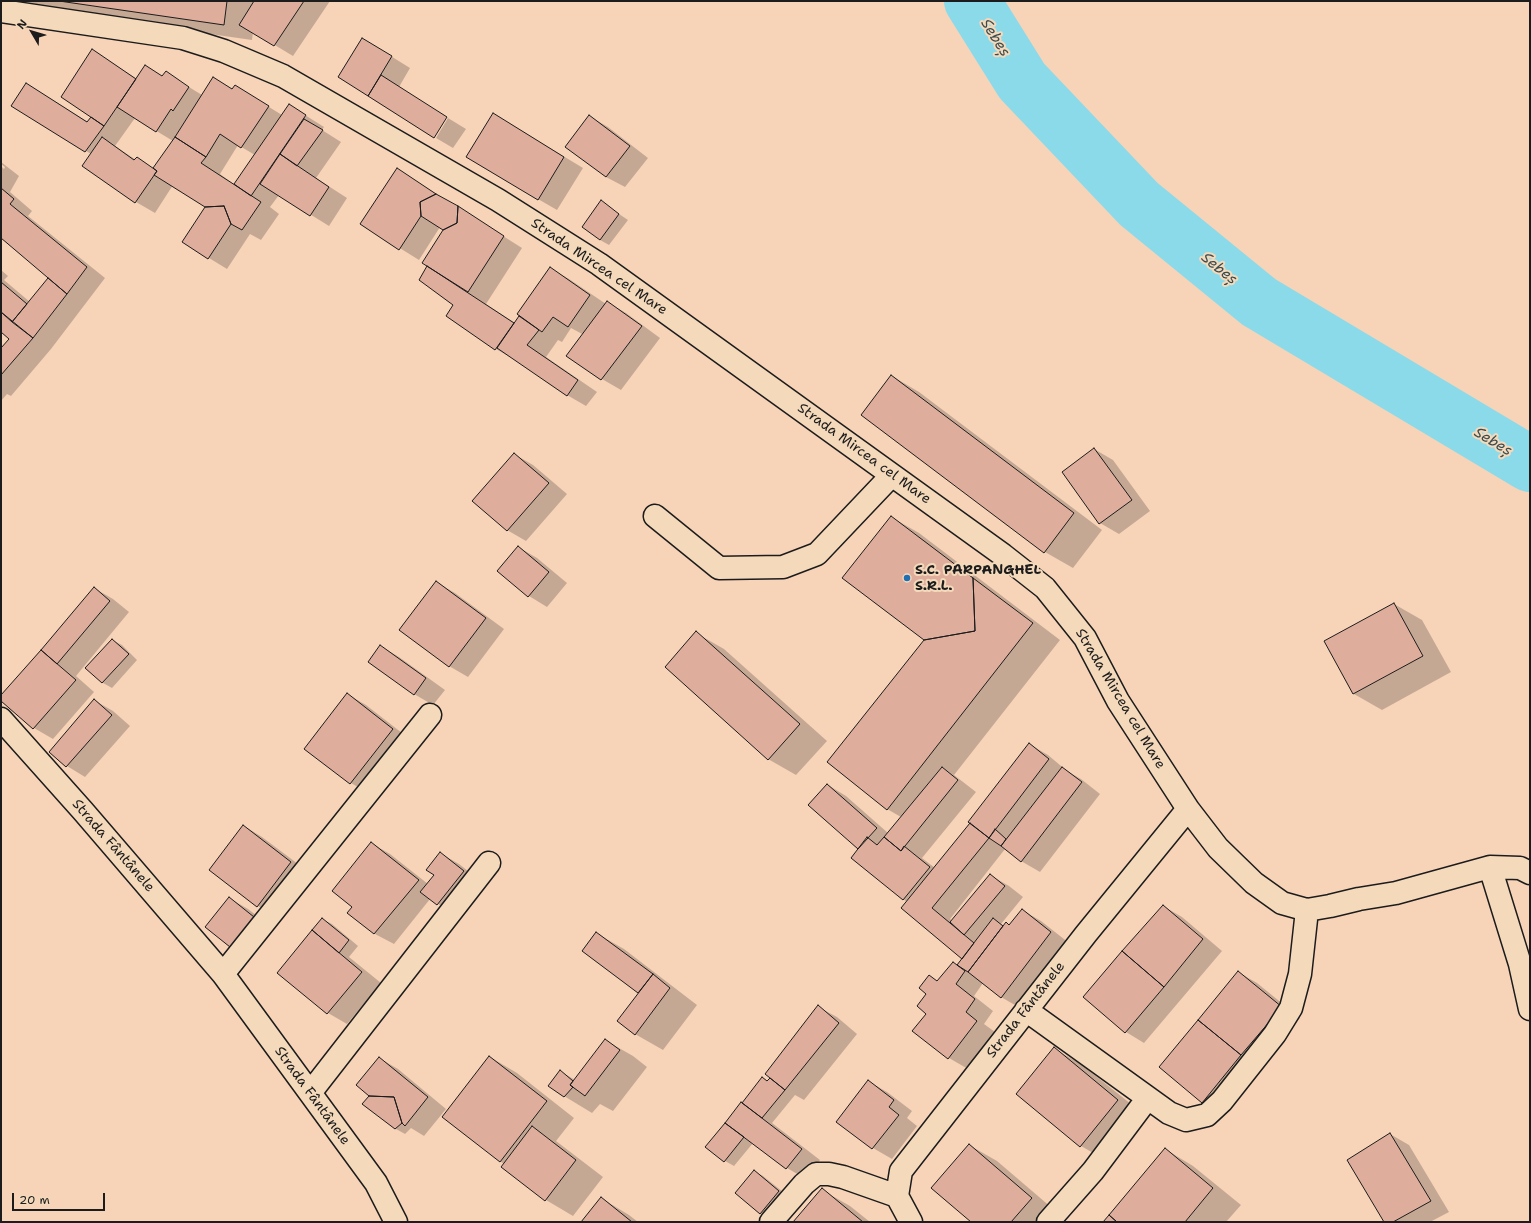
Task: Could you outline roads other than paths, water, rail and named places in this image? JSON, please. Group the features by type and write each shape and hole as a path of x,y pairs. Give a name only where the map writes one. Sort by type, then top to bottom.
{"street":[{"name":"Strada Mircea cel Mare","path":"1,11 183,38 224,51 283,76 498,200 599,264 1003,555 1045,588 1085,638 1118,701 1188,808 1218,848 1254,883 1282,903 1307,910 1330,906 1359,898 1396,894 1490,867 1520,868 1530,873"},
{"path":"655,516 719,568 783,567 817,554 892,475"},
{"path":"223,974 430,715"},
{"name":"Strada Fântânele","path":"1,719 83,811 223,974 376,1183 396,1222"},
{"name":"Strada Fântânele","path":"897,1196 901,1171 1026,1010 1188,808"},
{"path":"310,1093 489,863"},
{"path":"1490,867 1520,964 1530,1009"},
{"path":"1026,1010 1147,1099 1169,1113 1186,1120 1207,1114 1222,1102 1274,1034 1291,1008 1300,974 1307,910"},
{"path":"1048,1222 1092,1171 1147,1099"},
{"path":"771,1222 804,1184 816,1174 829,1174 843,1177 897,1196 911,1222"}],"waterway":[{"name":"Sebeș","path":"972,1 1022,81 1139,204 1259,302 1530,464"}],"place":[{"name":"S.C. PARPANGHEL S.R.L.","path":"907,578"}]}
